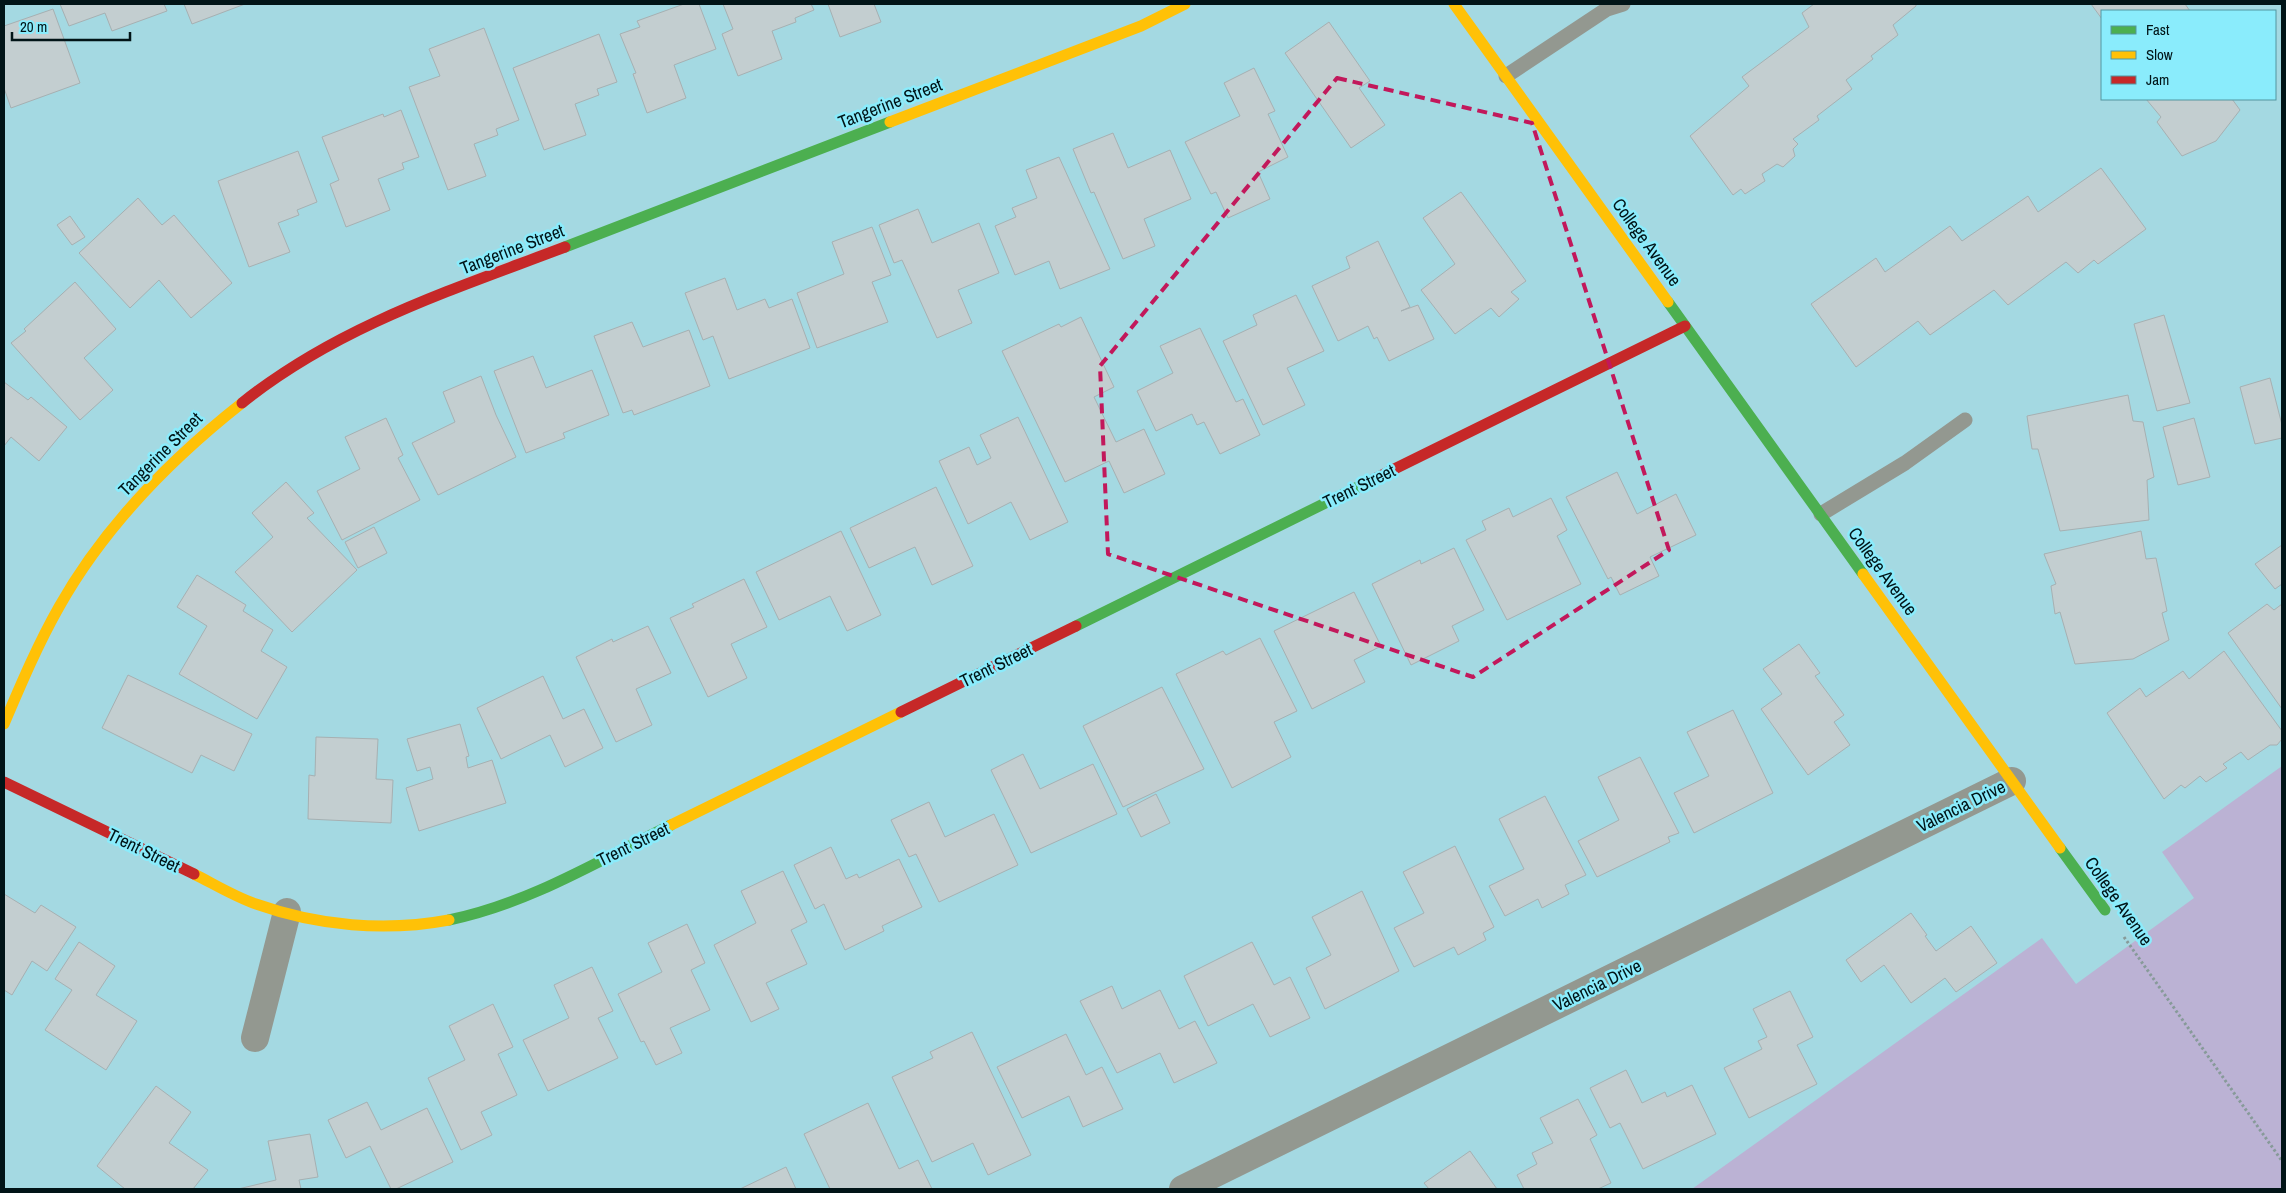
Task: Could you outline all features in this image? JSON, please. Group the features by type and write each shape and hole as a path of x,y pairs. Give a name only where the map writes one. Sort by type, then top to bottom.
{"street":[{"name":"Tangerine Street","path":"4,724 38,646 82,570 135,501 187,447 243,399 316,351 382,317 1141,26 1185,4"},
{"name":"College Avenue","path":"1454,4 2105,910"},
{"name":"Trent Street","path":"4,782 255,904 317,920 366,926 422,925 477,914 530,895 1685,326"},
{"name":"Valencia Drive","path":"1183,1189 2012,780"},
{"path":"255,1038 287,912"}],"lane":[{"path":"1506,76 1607,9 1623,4"},
{"path":"1821,514 1905,463 1965,420"}],"path":[{"name":"College Avenue","path":"2105,910 2282,1161"}],"highlighted area":[{"path":"1337,78 1532,123 1669,550 1473,677 1108,554 1100,366"}],"shaded area":[{"path":"2282,766 2282,1189 1692,1189 2042,938 2076,984 2194,898 2162,852"}],"building":[{"path":"60,4 164,4 167,11 112,31 105,13 69,26"},
{"path":"184,4 245,4 192,24"},
{"path":"684,4 699,4 716,49 674,65 686,98 647,113 633,74 636,73 620,34 640,27 637,21"},
{"path":"723,4 811,4 814,10 795,18 796,22 772,31 782,59 738,76 722,34 733,29"},
{"path":"828,4 874,4 881,22 840,37"},
{"path":"1814,4 1916,4 1916,6 1893,25 1898,35 1871,56 1873,59 1846,80 1852,89 1817,116 1819,120 1793,139 1798,144 1793,149 1795,156 1783,167 1777,164 1762,174 1765,181 1745,194 1741,189 1733,195 1690,136 1749,86 1742,77 1809,27 1802,13"},
{"path":"2091,4 2185,4 2189,10 2101,10 2101,18"},
{"path":"53,9 80,83 11,108 4,88 4,26"},
{"path":"1329,22 1370,81 1359,88 1385,125 1351,148 1285,53"},
{"path":"484,28 519,120 496,129 498,135 474,144 486,176 448,190 409,87 440,76 429,49"},
{"path":"599,34 617,82 597,89 599,95 575,104 586,135 544,150 513,68"},
{"path":"1254,68 1275,111 1268,114 1288,157 1258,172 1270,199 1228,218 1216,192 1211,194 1185,142 1240,116 1224,83"},
{"path":"2147,100 2233,100 2240,110 2216,141 2182,156 2157,122 2161,117"},
{"path":"401,110 419,157 402,163 404,169 378,179 390,210 346,227 330,184 339,180 322,137 383,114 384,117"},
{"path":"1113,133 1128,168 1170,150 1191,199 1144,219 1155,246 1123,259 1094,192 1091,193 1073,149"},
{"path":"298,151 317,202 297,210 299,215 278,223 290,252 249,267 218,181"},
{"path":"1059,157 1110,269 1060,289 1049,261 1015,275 995,226 1016,217 1012,208 1037,198 1026,170"},
{"path":"2101,168 2146,229 2098,264 2094,260 2078,273 2066,262 2008,305 1994,290 1930,335 1918,321 1856,367 1811,304 1876,258 1885,272 1950,226 1962,241 2028,196 2038,212"},
{"path":"1461,192 1526,281 1511,292 1519,299 1499,317 1491,308 1455,334 1421,290 1455,264 1423,218"},
{"path":"138,198 162,225 174,215 232,283 191,318 159,280 130,308 79,253"},
{"path":"918,209 932,243 979,223 999,273 958,290 972,323 937,338 902,260 894,263 879,225"},
{"path":"70,216 85,237 72,245 57,225"},
{"path":"872,227 891,275 872,282 888,322 817,348 797,293 844,274 832,242"},
{"path":"1378,241 1410,307 1401,311 1418,305 1434,339 1389,361 1377,337 1374,339 1368,326 1338,341 1312,286 1350,268 1346,257"},
{"path":"725,278 737,310 765,299 769,308 792,299 810,348 729,379 713,336 703,340 685,293"},
{"path":"75,282 116,329 84,358 113,390 80,420 11,343 26,331 24,329"},
{"path":"1296,295 1324,351 1287,368 1305,405 1263,425 1223,341 1257,325 1253,315"},
{"path":"2164,315 2190,403 2157,411 2134,324"},
{"path":"1081,317 1114,387 1094,397 1116,442 1144,429 1165,474 1124,493 1109,461 1065,482 1002,351 1059,324 1061,327"},
{"path":"632,322 643,347 689,330 710,386 634,415 632,410 623,413 594,336"},
{"path":"1200,328 1236,402 1243,399 1260,435 1220,454 1204,422 1197,425 1192,414 1156,431 1137,391 1173,373 1160,346"},
{"path":"533,356 546,388 592,370 609,415 563,433 565,438 526,453 494,371"},
{"path":"481,376 496,415 516,457 438,495 412,443 455,422 443,392"},
{"path":"2270,378 2282,425 2282,438 2255,444 2240,387"},
{"path":"4,382 28,400 31,397 67,427 39,461 11,437 4,446"},
{"path":"2128,395 2133,421 2143,422 2154,477 2147,480 2149,520 2060,531 2038,449 2032,449 2027,416"},
{"path":"1018,417 1068,522 1030,540 1011,502 968,524 939,461 969,447 977,465 991,458 980,435"},
{"path":"386,418 403,455 398,458 420,500 342,540 317,491 360,469 345,437"},
{"path":"2194,418 2210,477 2178,485 2163,427"},
{"path":"1617,472 1637,514 1676,494 1696,535 1650,557 1659,576 1620,595 1611,577 1608,579 1566,497"},
{"path":"286,482 314,513 307,518 357,570 292,632 235,572 273,537 252,513"},
{"path":"936,487 973,566 932,585 915,547 869,568 850,528"},
{"path":"1551,498 1567,530 1557,536 1581,584 1507,620 1466,540 1486,530 1482,521 1509,508 1513,517"},
{"path":"374,527 387,553 358,568 345,542"},
{"path":"841,531 881,615 847,631 830,596 779,620 756,572"},
{"path":"2141,531 2146,559 2156,558 2167,611 2162,613 2169,640 2133,659 2075,664 2060,612 2055,614 2051,586 2056,584 2044,554"},
{"path":"2282,545 2282,584 2275,589 2255,564"},
{"path":"1454,548 1484,610 1452,626 1459,641 1411,665 1372,584 1420,560 1421,564"},
{"path":"197,575 246,605 243,611 273,630 261,651 287,667 257,719 179,674 207,626 177,607"},
{"path":"744,579 767,627 731,644 747,678 708,697 670,618 694,607 692,604"},
{"path":"1354,592 1381,646 1354,660 1365,682 1312,709 1274,631"},
{"path":"2267,604 2274,610 2282,604 2282,709 2228,633"},
{"path":"648,626 671,673 636,689 652,725 616,742 576,657 612,639 613,642"},
{"path":"1260,638 1297,711 1274,722 1291,757 1232,788 1176,674 1223,651 1226,655"},
{"path":"1799,644 1820,673 1815,676 1844,715 1834,722 1850,745 1808,775 1761,709 1782,694 1763,669"},
{"path":"2224,651 2282,731 2282,739 2277,745 2270,745 2248,760 2241,752 2223,764 2227,768 2206,782 2200,776 2185,788 2181,785 2164,799 2107,713 2140,688 2146,697 2183,671 2189,679"},
{"path":"128,675 252,734 234,771 201,755 192,773 102,728"},
{"path":"543,676 563,719 584,709 603,748 565,767 550,735 501,759 477,708"},
{"path":"1162,687 1204,769 1123,807 1083,726"},
{"path":"1733,710 1773,793 1694,833 1674,793 1709,776 1687,732"},
{"path":"460,724 469,756 466,757 468,768 492,760 506,803 419,831 406,788 433,779 430,767 417,771 407,739"},
{"path":"316,737 378,739 376,779 393,780 391,823 308,819 309,775 315,776"},
{"path":"1023,754 1040,789 1093,764 1117,814 1031,853 991,770"},
{"path":"1640,757 1679,833 1668,837 1670,842 1597,877 1578,841 1619,820 1598,777"},
{"path":"1156,794 1170,823 1141,837 1127,809"},
{"path":"1545,796 1586,875 1565,885 1569,894 1542,908 1538,899 1505,916 1489,886 1524,869 1499,819"},
{"path":"929,802 945,837 994,814 1018,865 939,902 916,854 909,857 891,820"},
{"path":"1455,846 1494,927 1483,933 1486,940 1458,955 1454,947 1414,967 1394,928 1424,913 1403,872"},
{"path":"831,847 846,879 857,874 859,878 899,859 922,907 882,926 884,931 845,950 824,904 815,909 794,865"},
{"path":"783,871 807,922 791,930 807,964 766,983 779,1009 751,1022 714,945 756,923 741,891"},
{"path":"1362,891 1399,971 1325,1009 1306,968 1331,955 1312,917"},
{"path":"4,894 35,913 41,905 76,927 47,971 32,961 12,995 4,990"},
{"path":"1911,913 1936,951 1971,926 1997,963 1956,992 1945,978 1911,1003 1884,965 1861,982 1846,960"},
{"path":"687,924 705,963 691,970 710,1010 670,1028 682,1053 656,1065 644,1041 641,1042 618,994 662,972 648,943"},
{"path":"79,942 115,966 96,995 137,1021 106,1070 45,1030 72,990 55,979"},
{"path":"1252,942 1274,985 1290,977 1310,1018 1270,1037 1253,1004 1208,1026 1184,976"},
{"path":"592,967 613,1011 598,1018 618,1058 548,1091 523,1040 569,1018 554,985"},
{"path":"1112,986 1122,1009 1160,990 1179,1029 1195,1021 1217,1063 1174,1083 1160,1053 1117,1073 1080,1001"},
{"path":"1790,991 1813,1037 1797,1045 1817,1084 1749,1118 1724,1068 1762,1049 1758,1041 1767,1037 1753,1009"},
{"path":"493,1004 513,1047 498,1054 517,1095 481,1112 492,1135 461,1150 428,1078 465,1060 449,1026"},
{"path":"972,1032 1031,1155 988,1175 973,1143 932,1162 892,1077 933,1058 930,1052"},
{"path":"1066,1034 1086,1075 1102,1067 1123,1109 1083,1127 1069,1096 1022,1118 997,1067"},
{"path":"1626,1070 1642,1103 1665,1092 1667,1097 1692,1085 1716,1134 1643,1169 1620,1123 1610,1128 1590,1088"},
{"path":"156,1086 191,1112 169,1143 208,1170 193,1189 125,1189 97,1166"},
{"path":"1578,1099 1597,1135 1590,1139 1611,1183 1598,1189 1524,1189 1517,1175 1537,1164 1532,1153 1553,1143 1540,1118"},
{"path":"367,1102 381,1130 427,1108 453,1162 396,1189 391,1189 370,1146 346,1158 328,1120"},
{"path":"868,1103 899,1169 918,1160 932,1189 830,1189 804,1134"},
{"path":"310,1134 318,1177 299,1180 301,1189 238,1189 276,1180 268,1141"},
{"path":"1470,1151 1497,1189 1429,1189 1424,1183"},
{"path":"786,1167 796,1189 740,1189"}],"traffic: fast":[{"path":"565,247 890,122"},
{"path":"1668,302 1863,574"},
{"path":"1076,626 1370,481"},
{"path":"449,920 478,913 535,892 563,880 671,825"},
{"path":"2060,848 2105,910"}],"traffic: slow":[{"path":"890,122 1141,26 1185,4"},
{"path":"1454,4 1668,302"},
{"path":"4,724 51,621 97,549 118,522 165,471 242,403"},
{"path":"1863,574 2060,848"},
{"path":"671,825 901,712"},
{"path":"194,874 256,904 327,922 352,925 401,926 449,920"}],"traffic: jam":[{"path":"242,403 279,376 317,352 357,331 438,295 565,247"},
{"path":"1370,481 1685,326"},
{"path":"901,712 1076,626"},
{"path":"4,782 194,874"}]}
